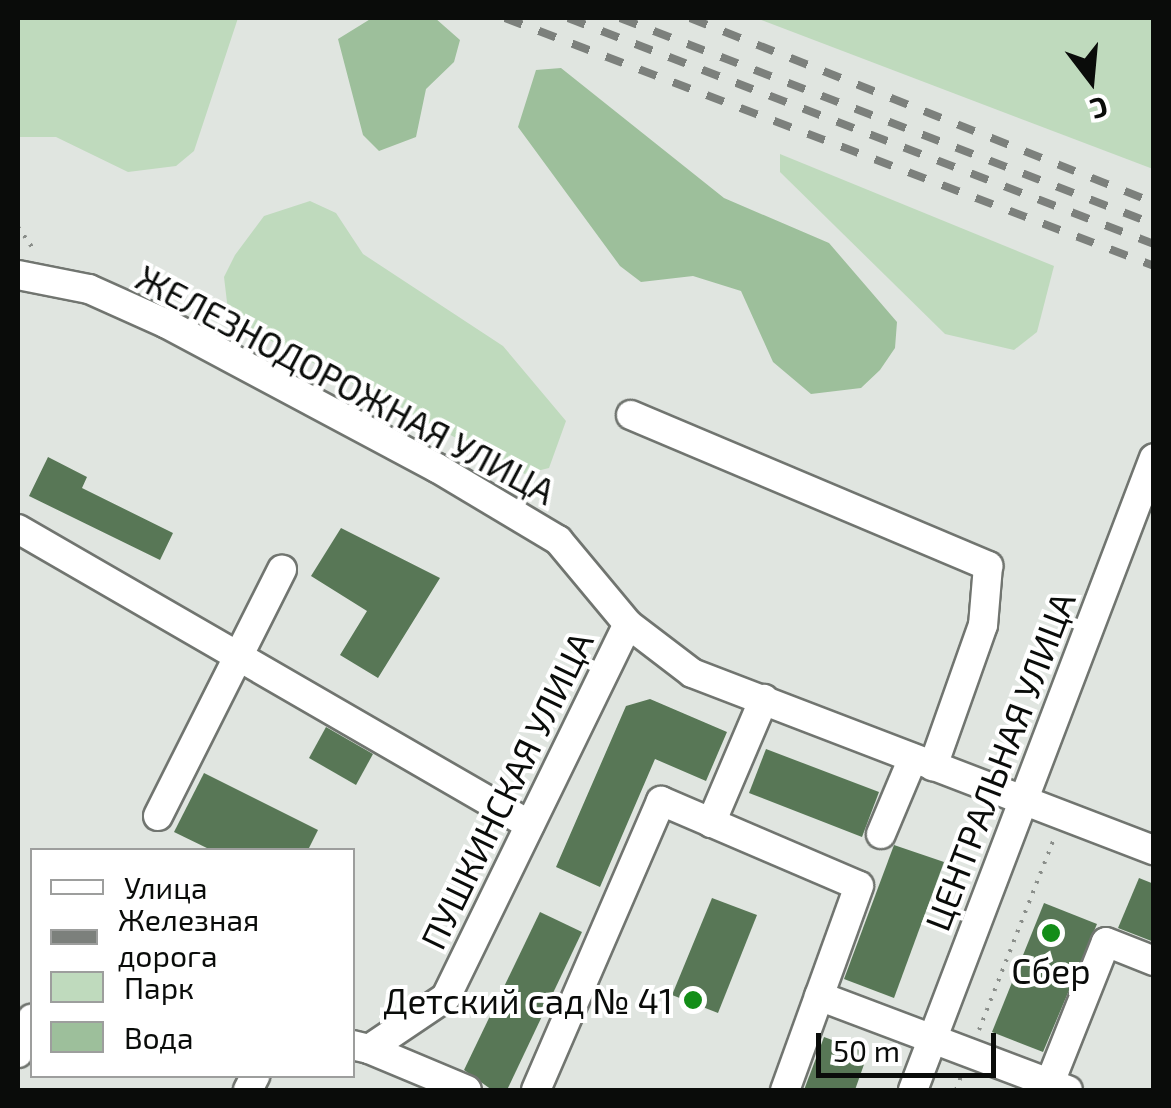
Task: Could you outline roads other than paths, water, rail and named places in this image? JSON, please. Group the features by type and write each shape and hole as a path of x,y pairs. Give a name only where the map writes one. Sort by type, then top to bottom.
{"street":[{"name":"ЖЕЛЕЗНОДОРОЖНАЯ УЛИЦА","path":"18,274 90,289 167,324 437,468 558,540 628,624 692,673 1154,850"},
{"path":"631,415 988,566 983,625 923,762 881,834"},
{"name":"ЦЕНТРАЛЬНАЯ УЛИЦА","path":"913,1090 1154,458"},
{"path":"18,529 530,826"},
{"path":"158,816 282,569"},
{"name":"ПУШКИНСКАЯ УЛИЦА","path":"361,1047 446,998 628,624"},
{"path":"711,823 764,700"},
{"path":"536,1090 661,801 859,886 785,1090"},
{"path":"820,996 934,1036 1055,1088 1106,942 1154,961"},
{"path":"18,1053 30,1025"},
{"path":"361,1047 467,1090"}],"water":[{"path":"372,18 435,18 460,40 454,62 426,89 416,137 379,151 363,135 338,39"},
{"path":"561,68 724,198 829,243 897,322 895,348 880,370 861,388 811,394 773,362 741,291 693,276 641,282 620,266 518,127 536,70"}],"railway":[{"path":"505,18 1154,266"},
{"path":"568,18 1154,244"},
{"path":"620,18 1154,224"},
{"path":"690,18 1154,203"}],"place":[{"name":"Сбер","path":"1051,933"},
{"name":"Детский сад № 41","path":"693,1000"}]}
